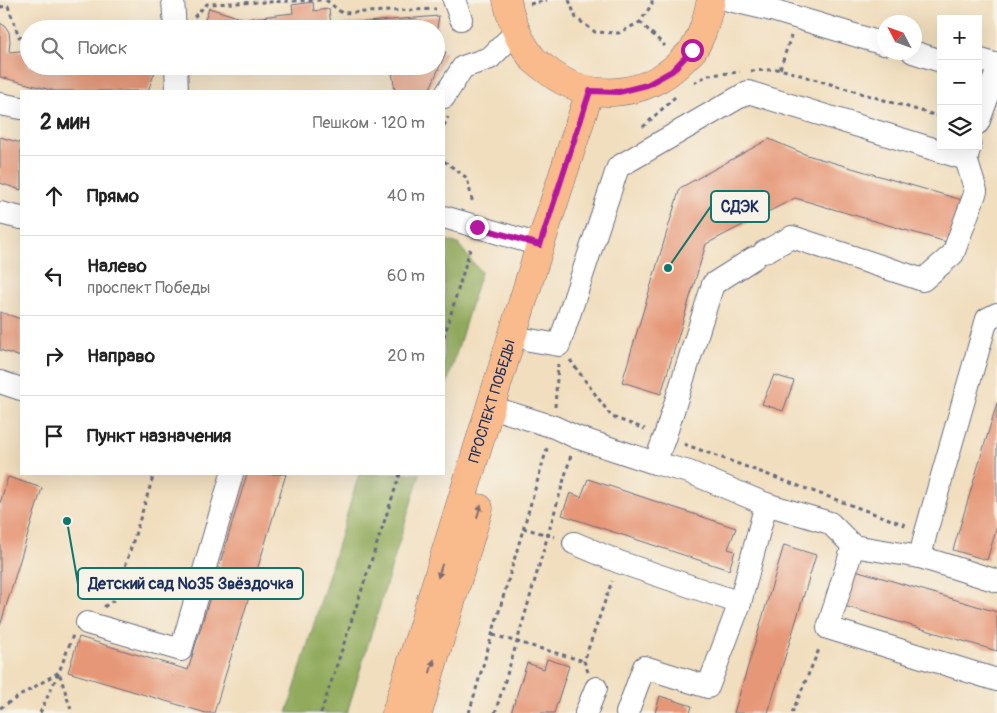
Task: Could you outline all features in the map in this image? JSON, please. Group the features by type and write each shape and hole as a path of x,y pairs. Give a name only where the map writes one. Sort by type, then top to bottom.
{"main road":[{"path":"507,0 516,32 534,60 559,80 597,91 619,92 647,85 672,71 692,50 706,24 711,0"},
{"path":"418,713 499,410 530,340 597,91"},
{"name":"ПРОСПЕКТ ПОБЕДЫ","path":"396,713 499,410 540,245 597,91"}],"street":[{"path":"174,0 179,20"},
{"path":"729,0 772,10 877,42"},
{"path":"780,0 877,29"},
{"path":"448,103 463,67 490,58 516,32"},
{"path":"922,42 937,47"},
{"path":"922,55 938,60"},
{"path":"979,60 992,73 982,109"},
{"path":"176,75 177,90"},
{"path":"530,340 560,346 618,167 748,92 968,152 976,191 952,254 923,280 792,237 713,284 665,436 654,463"},
{"path":"0,104 20,108"},
{"path":"0,213 20,218"},
{"path":"445,217 540,245"},
{"path":"920,557 987,319 997,314"},
{"path":"0,382 20,389"},
{"path":"499,410 554,427 576,437 654,463 689,472 766,504 830,524 852,546 920,557 997,580"},
{"path":"87,622 181,650 232,475"},
{"path":"627,713 644,668 708,687 740,603 766,504"},
{"path":"574,543 619,562 740,603"},
{"path":"852,546 828,628 997,680"},
{"path":"586,713 596,688"}],"path":[{"path":"7,0 20,37"},
{"path":"188,20 207,4 325,0 342,13 437,9 453,11"},
{"path":"569,0 576,18 595,32 619,34 640,22 652,4 652,0"},
{"path":"0,8 8,6"},
{"path":"445,120 448,103"},
{"path":"445,162 467,178 477,227 445,334"},
{"path":"469,713 554,427 560,346"},
{"path":"560,346 612,417 926,532"},
{"path":"494,713 517,642 576,437"},
{"path":"40,713 59,672 87,622 115,599 154,475"},
{"path":"321,713 400,475"},
{"path":"523,528 574,543"},
{"path":"596,688 584,662 619,562"},
{"path":"792,713 828,628"},
{"path":"493,635 584,662"},
{"path":"0,708 59,672"},
{"path":"59,672 72,713"}],"green space":[{"path":"445,239 458,244 481,272 445,391"},
{"path":"359,475 420,475 347,713 287,713"}],"building":[{"path":"313,2 314,11 329,9 330,20 205,20 209,8 244,19 293,13 292,5"},
{"path":"439,16 438,20 391,20"},
{"path":"0,23 9,32 9,52 20,51 20,75 154,75 148,90 51,90 0,77"},
{"path":"392,75 436,75 429,90 395,90"},
{"path":"0,137 20,143 20,190 0,183"},
{"path":"769,139 807,155 962,200 950,243 795,198 706,244 661,394 622,382 680,188"},
{"path":"0,312 20,319 20,357 0,350"},
{"path":"774,375 794,381 783,411 762,404"},
{"path":"997,403 997,527 987,560 953,550"},
{"path":"247,475 286,475 214,713 206,713 68,672 79,637 188,670"},
{"path":"8,477 42,488 0,626 0,503"},
{"path":"588,479 736,528 728,549 735,551 729,570 562,515 570,493 581,497"},
{"path":"784,545 816,555 768,713 734,713"},
{"path":"852,569 997,612 997,651 841,605"},
{"path":"547,659 569,666 554,713 511,713 527,663 544,669"},
{"path":"660,696 692,706 690,713 655,713"}],"place":[{"name":"СДЭК","path":"668,268"},
{"name":"Детский сад №35 Звёздочка","path":"67,521"}],"route":[{"path":"477,227 540,245 590,91 619,92 647,85 672,71 692,50"}]}
